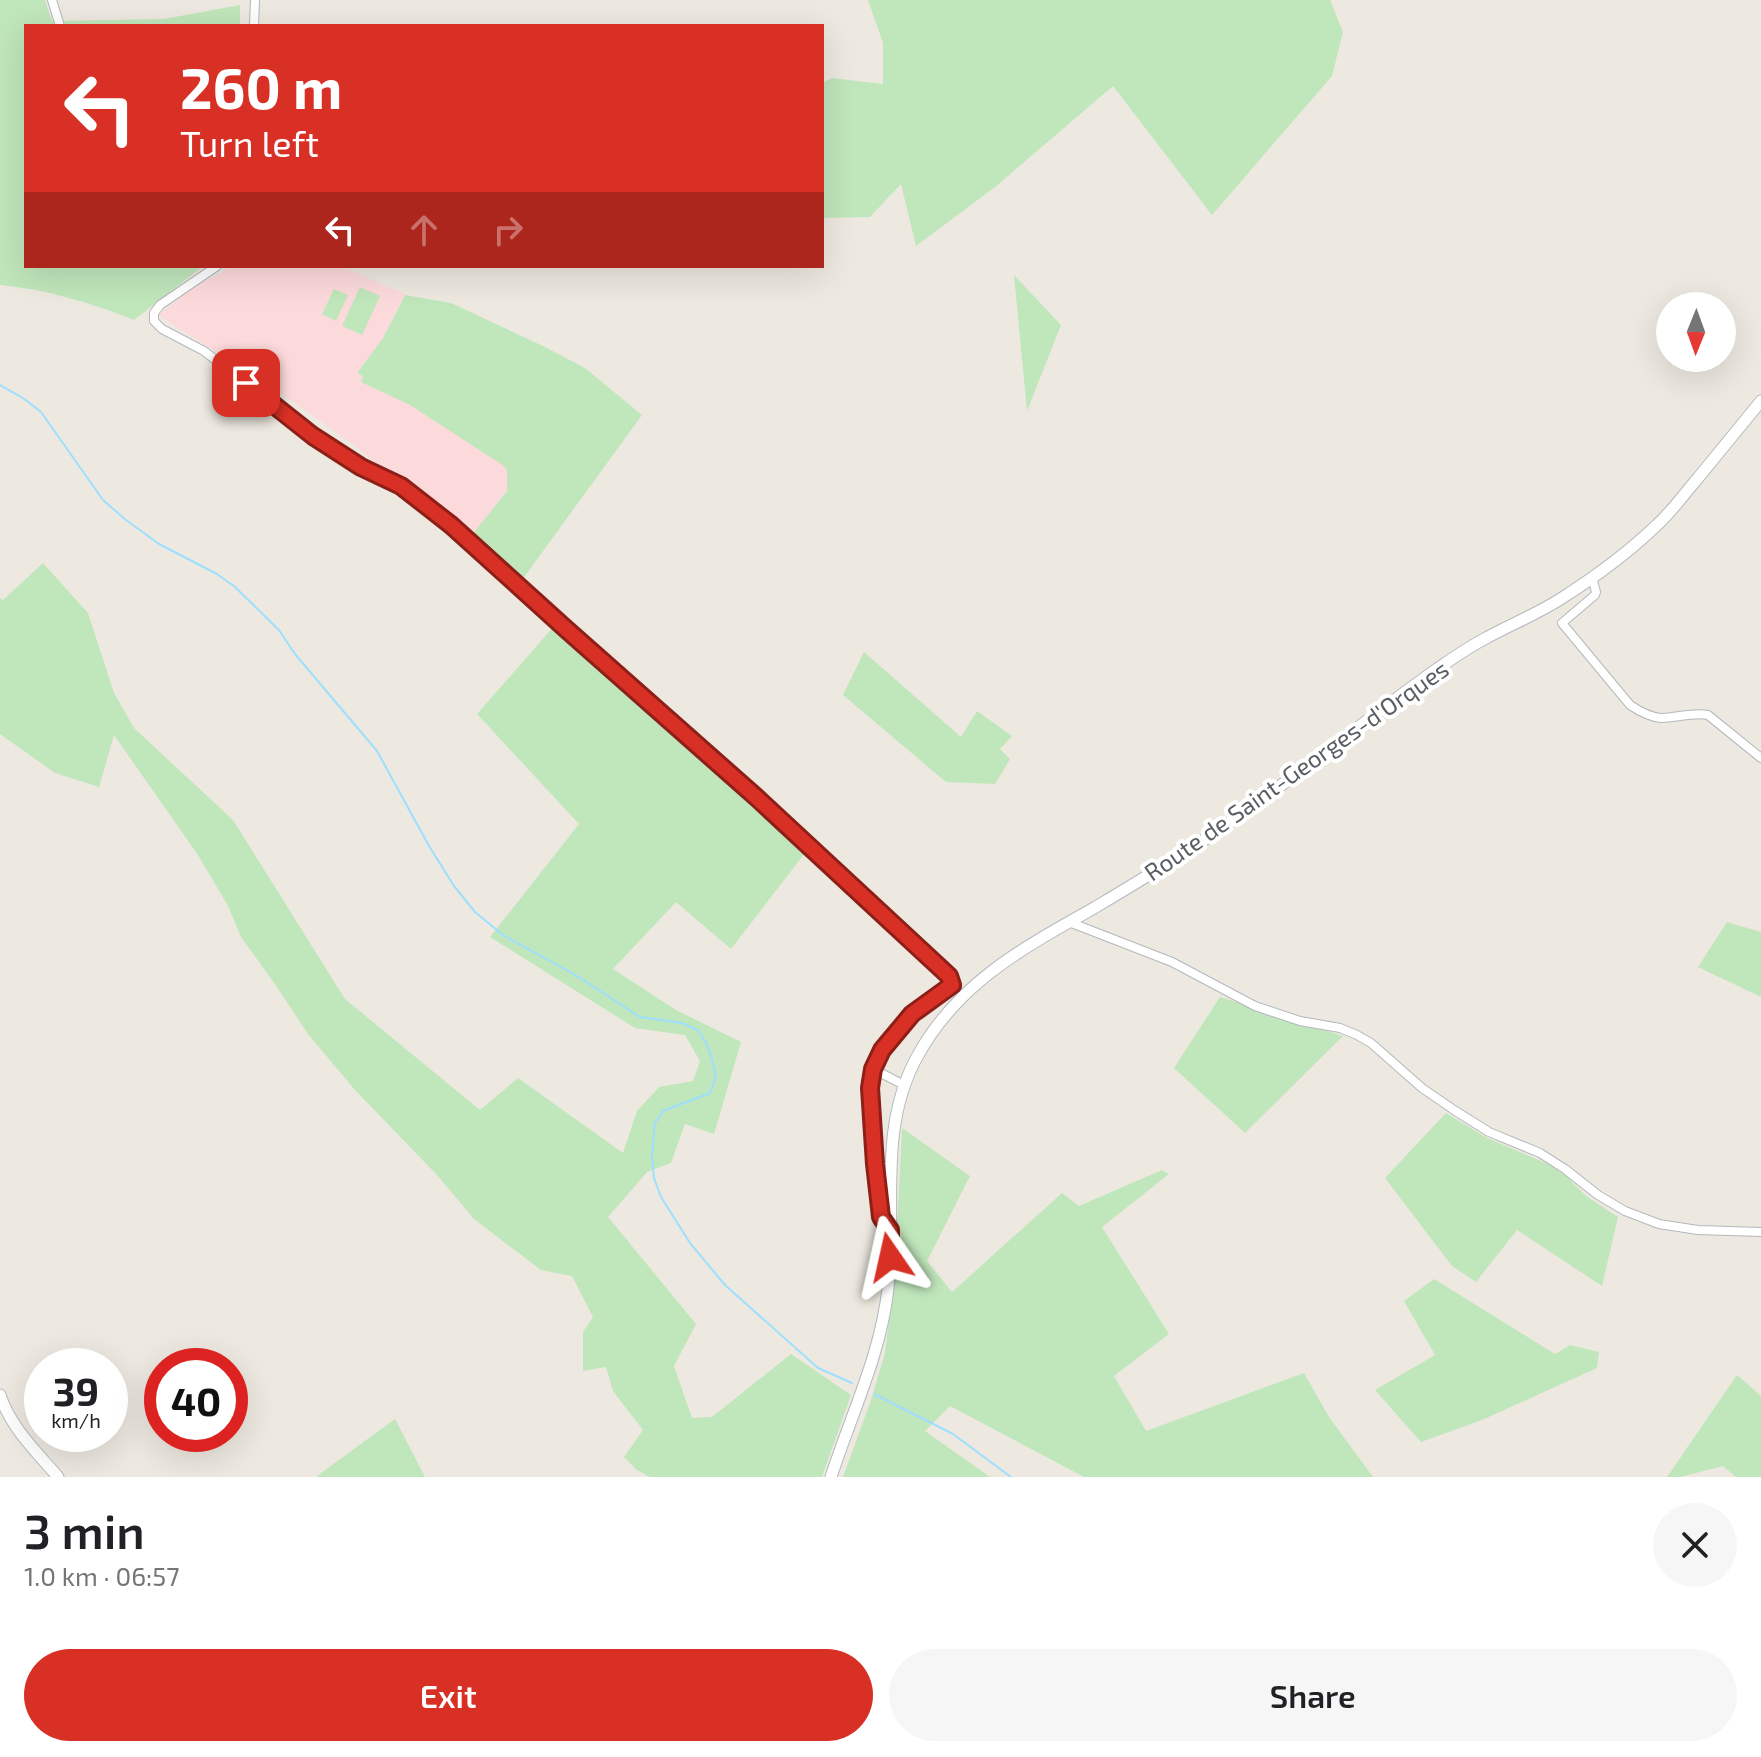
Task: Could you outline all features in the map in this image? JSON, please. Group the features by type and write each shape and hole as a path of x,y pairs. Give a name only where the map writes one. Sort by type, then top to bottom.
{"street":[{"path":"52,0 59,24"},
{"path":"254,24 255,0"},
{"path":"214,268 160,305 154,313 154,321 162,329 204,351 313,436 361,467 401,486 451,525 756,797 949,976 952,985 912,1014 882,1050 873,1069 870,1088 878,1191 881,1217 890,1230"},
{"name":"Route de Saint-Georges-d'Orques","path":"831,1477 877,1347 884,1315 888,1288 891,1151 897,1106 926,1040 953,1005 993,968 1204,841 1441,666 1484,639 1561,599 1592,577 1660,522 1761,401"},
{"path":"1592,577 1595,595 1562,623 1630,705 1660,718 1700,713 1708,715 1761,758"},
{"path":"1069,922 1172,962 1255,1006 1357,1035 1454,1110 1489,1132 1551,1160 1625,1211 1659,1224 1698,1230 1761,1232"},
{"path":"873,1069 904,1085"},
{"path":"0,1395 5,1410 20,1433 58,1477"}],"shaded area":[{"path":"226,268 345,268 405,294 383,338 357,372 364,376 361,382 410,405 504,465 507,490 471,536 281,393 158,315 197,284"}],"green space":[{"path":"0,0 45,0 52,21 164,19 240,5 240,24 24,24 24,268 200,268 134,320 68,298 0,285"},
{"path":"868,0 1330,0 1343,32 1332,76 1212,215 1113,86 995,187 916,246 901,184 870,217 824,218 824,82 832,78 883,84 883,43"},
{"path":"1014,275 1061,325 1027,411"},
{"path":"360,287 380,296 362,335 342,326"},
{"path":"334,289 348,295 336,321 322,314"},
{"path":"405,295 451,303 545,347 585,368 642,415 522,580 471,536 507,491 504,466 410,405 361,382 363,376 357,373 383,338"},
{"path":"43,563 88,613 114,693 134,728 233,820 345,999 480,1110 518,1078 623,1153 637,1111 659,1087 693,1081 700,1061 685,1035 635,1028 490,937 579,824 477,714 555,625 805,853 731,949 676,902 613,969 676,1010 741,1042 714,1134 685,1124 671,1163 647,1172 608,1217 696,1324 674,1366 692,1418 712,1417 791,1354 851,1395 822,1477 650,1477 637,1470 624,1457 643,1430 613,1391 606,1367 583,1371 583,1332 593,1317 572,1276 541,1270 474,1219 437,1175 355,1090 308,1034 241,937 228,906 198,855 114,735 99,787 55,773 0,734 0,598 3,600"},
{"path":"864,652 961,737 977,711 1012,736 1000,749 1010,759 995,784 946,782 843,695"},
{"path":"1727,922 1761,932 1761,997 1698,967"},
{"path":"1220,997 1343,1036 1245,1133 1174,1068"},
{"path":"1446,1113 1487,1138 1548,1164 1566,1176 1586,1196 1618,1217 1602,1286 1517,1230 1476,1282 1452,1266 1385,1178"},
{"path":"902,1128 970,1176 927,1261 952,1292 1062,1193 1079,1206 1162,1170 1169,1174 1102,1227 1169,1334 1114,1376 1146,1431 1304,1373 1329,1417 1373,1477 1084,1477 950,1406 925,1431 990,1477 843,1477 885,1353 895,1269"},
{"path":"1434,1279 1555,1354 1570,1345 1599,1352 1597,1368 1482,1420 1421,1442 1375,1390 1435,1355 1404,1301"},
{"path":"1737,1375 1761,1396 1761,1477 1736,1477 1723,1466 1680,1477 1667,1477"},
{"path":"395,1419 425,1477 317,1476"}],"waterway":[{"path":"0,385 41,412 103,500 159,544 217,574 235,587 279,630 295,654 377,751 429,846 475,912 503,935 577,976 640,1017 682,1023 698,1030 711,1055 716,1076 710,1093 663,1111 655,1123 652,1156 654,1178 661,1197 690,1243 725,1285 818,1368 852,1383"},
{"path":"874,1394 953,1434 1011,1477"}],"route":[{"path":"246,383 313,436 361,467 401,486 451,525 756,797 949,976 952,985 912,1014 882,1050 873,1069 870,1088 875,1164 881,1217 890,1230 890,1257"}]}
